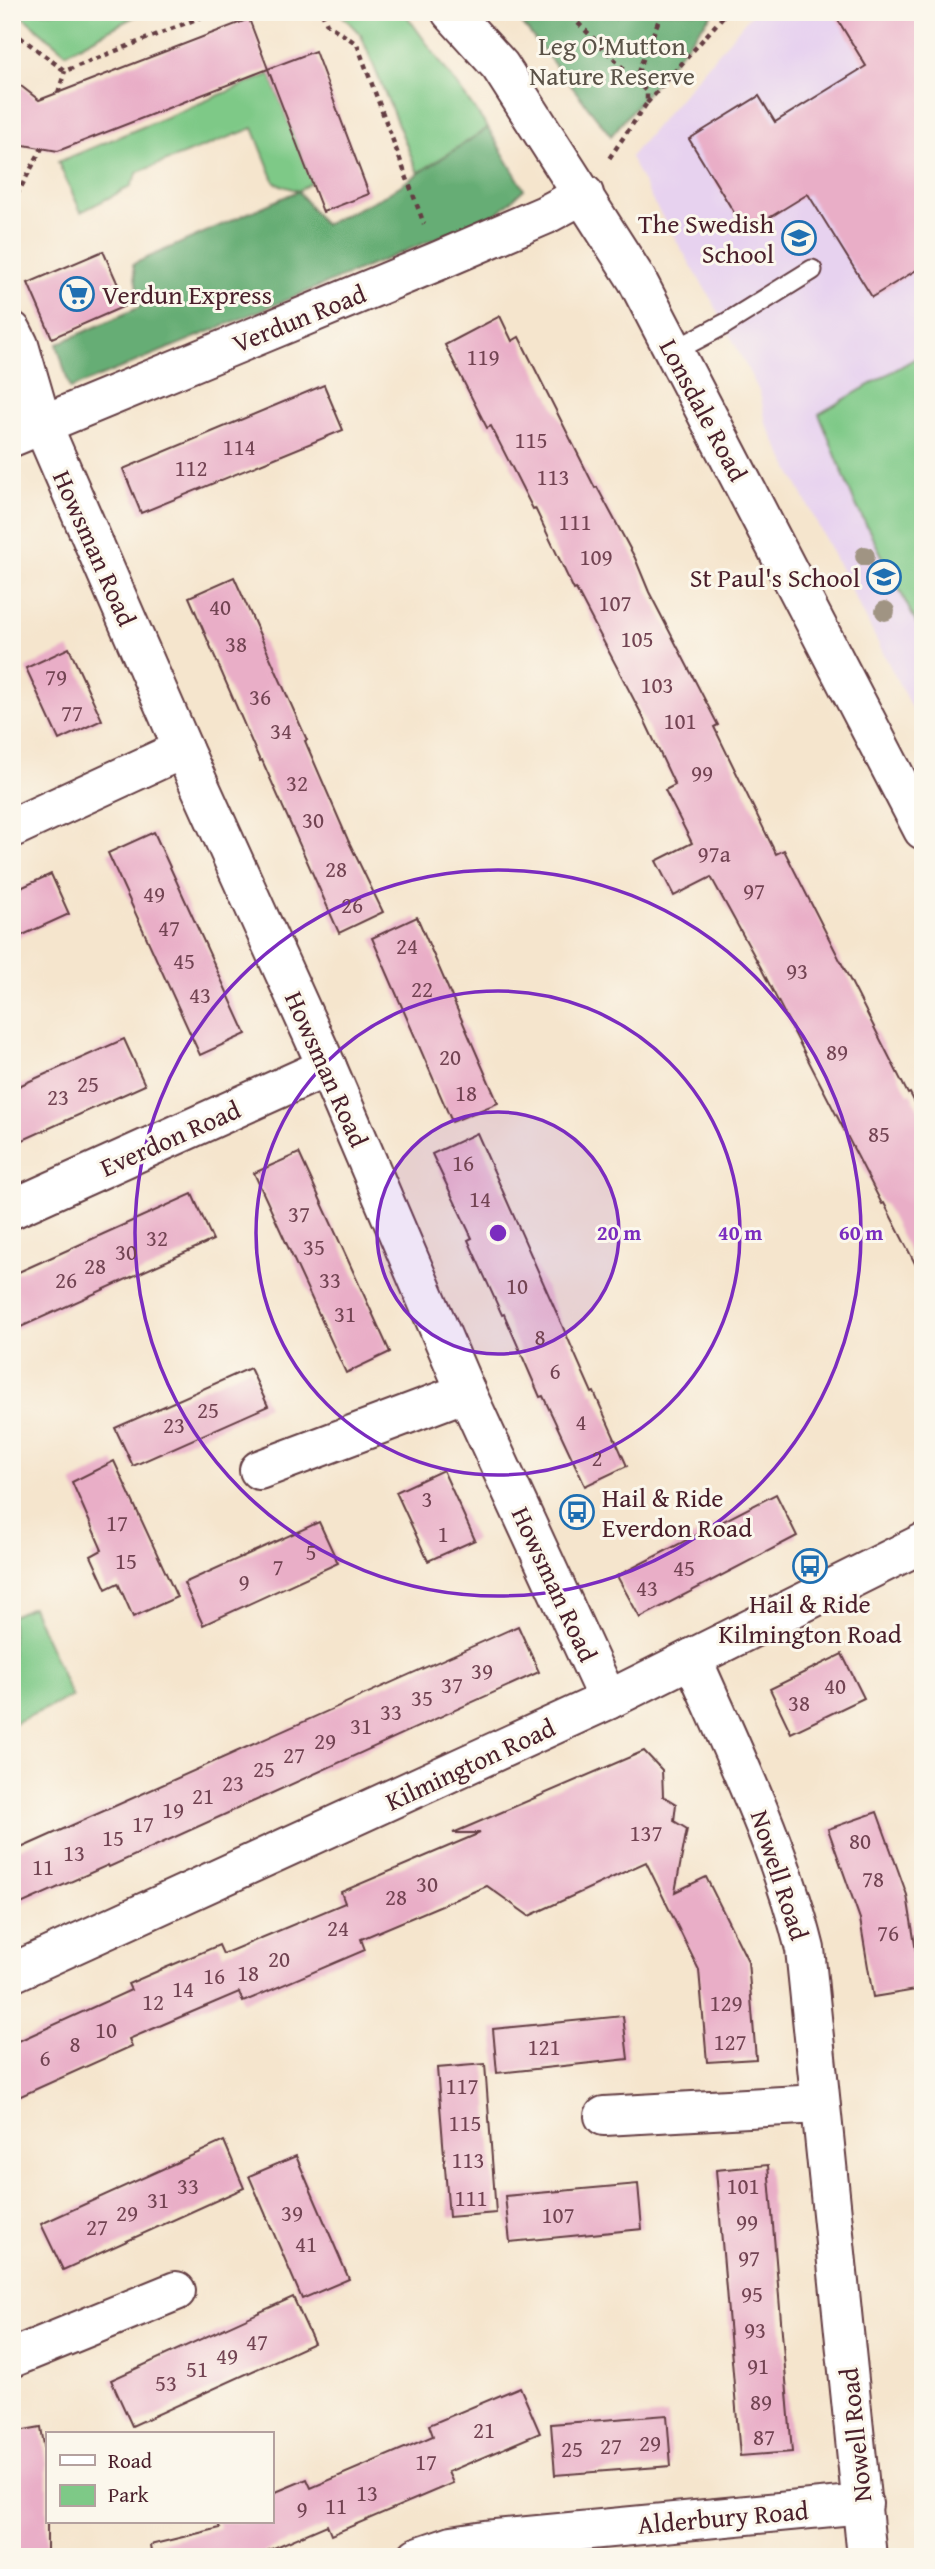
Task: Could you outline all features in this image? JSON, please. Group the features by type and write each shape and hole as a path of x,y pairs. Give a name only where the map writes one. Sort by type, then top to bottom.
{"street":[{"name":"Lonsdale Road","path":"452,12 500,66 636,280 923,830"},
{"name":"Verdun Road","path":"27,431 438,261 545,215 583,194"},
{"name":"Howsman Road","path":"12,331 19,345 27,431 183,749 327,1067 466,1392 608,1700"},
{"path":"12,828 183,749"},
{"name":"Everdon Road","path":"12,1209 327,1067"},
{"path":"259,1470 466,1392"},
{"name":"Kilmington Road","path":"12,1973 608,1700 923,1543"},
{"name":"Nowell Road","path":"692,1658 762,1816 796,1916 810,1985 819,2104 867,2557"},
{"path":"604,2116 819,2104"},
{"path":"12,2358 176,2291"},
{"name":"Alderbury Road","path":"417,2557 452,2545 485,2540 863,2504"}],"lane":[{"path":"674,351 725,324 812,270"}],"path":[{"path":"65,71 214,12"},
{"path":"322,12 327,24 357,44 438,261"},
{"path":"569,14 615,18 646,12"},
{"path":"634,82 662,12"},
{"path":"583,194 647,103 727,12"},
{"path":"569,14 634,82 647,92 647,103"},
{"path":"12,31 65,71"},
{"path":"58,93 65,71"},
{"path":"12,204 42,148"}],"shaded area":[{"name":"The Swedish School","path":"753,12 923,12 923,731 766,423 760,393 714,304 651,198 630,157"}],"green space":[{"path":"17,12 143,12 66,53"},
{"path":"339,12 404,12 488,128 418,173 361,35"},
{"name":"Leg O'Mutton Nature Reserve","path":"513,12 714,12 611,136"},
{"path":"270,74 312,182 298,191 275,183 253,128 138,172 130,187 81,212 58,162"},
{"path":"488,128 524,189 498,213 70,389 57,344 140,307 133,264 298,191 324,225 386,195"},
{"path":"923,354 923,636 854,501 819,414"},
{"path":"32,1607 72,1697 12,1724 12,1616"}],"building":[{"path":"833,12 923,12 923,266 872,297 808,194 746,232 689,139 759,96 775,122 866,66"},
{"path":"249,19 268,69 58,151 12,143 12,79 39,100"},
{"path":"315,51 369,194 323,212 268,69"},
{"name":"Verdun Express","path":"103,251 127,305 52,338 28,283"},
{"path":"500,316 512,341 519,337 595,488 597,487 635,558 649,592 718,725 714,727 776,854 784,850 908,1094 910,1093 923,1118 923,1279 711,877 674,896 656,861 692,843 665,790 675,785 642,715 576,589 574,590 535,508 533,509 491,426 487,428 445,345"},
{"path":"324,385 343,430 141,513 123,469"},
{"path":"234,577 307,740 305,741 348,840 383,912 339,933 189,597"},
{"path":"69,648 102,720 59,740 26,668"},
{"path":"154,832 246,1034 200,1055 108,853"},
{"path":"51,874 69,914 12,940 12,892"},
{"path":"417,917 498,1103 452,1122 372,938"},
{"path":"124,1039 145,1085 12,1145 12,1089"},
{"path":"477,1133 627,1466 585,1486 543,1396 540,1397 504,1314 502,1315 468,1240 472,1238 432,1154"},
{"path":"299,1153 390,1352 346,1373 254,1173"},
{"path":"192,1194 213,1240 12,1331 12,1275"},
{"path":"250,1368 268,1406 133,1466 115,1428"},
{"path":"114,1461 177,1597 133,1617 118,1583 106,1589 91,1556 102,1550 72,1482"},
{"path":"443,1470 475,1540 428,1561 396,1492"},
{"path":"776,1494 797,1536 640,1618 617,1576"},
{"path":"319,1522 338,1563 203,1625 184,1583"},
{"path":"518,1626 539,1672 109,1867 108,1865 12,1908 12,1852"},
{"path":"842,1654 864,1698 791,1733 770,1689"},
{"path":"644,1751 662,1770 663,1796 676,1804 674,1821 687,1829 675,1892 706,1877 748,1961 756,2059 707,2062 699,1970 646,1862 529,1916 487,1886 361,1939 365,1950 243,2002 239,1992 129,2039 132,2046 12,2100 12,2044 131,1990 128,1984 219,1945 223,1954 345,1903 341,1892 480,1833 453,1833"},
{"path":"877,1812 907,1895 922,1989 873,1997 860,1919 828,1829"},
{"path":"623,2016 628,2059 497,2073 493,2029"},
{"path":"485,2064 496,2213 449,2217 437,2068"},
{"path":"224,2141 244,2188 63,2270 41,2224"},
{"path":"296,2156 349,2279 302,2299 249,2176"},
{"path":"768,2165 792,2452 740,2456 716,2170"},
{"path":"638,2184 642,2229 510,2242 505,2196"},
{"path":"293,2297 314,2343 132,2426 111,2380"},
{"path":"520,2387 540,2433 448,2472 453,2483 331,2535 327,2525 253,2557 152,2557 150,2545 220,2528 218,2524 273,2524 273,2493 307,2479 311,2488 433,2436 429,2425"},
{"path":"667,2415 671,2466 555,2475 551,2424"},
{"path":"41,2427 46,2458 47,2557 12,2557 12,2432"}],"place":[{"name":"The Swedish School","path":"799,238"},
{"name":"Verdun Express","path":"77,294"},
{"name":"St Paul's School","path":"884,577"},
{"name":"Hail & Ride Everdon Road","path":"577,1512"},
{"name":"Hail & Ride Kilmington Road","path":"810,1566"}]}
